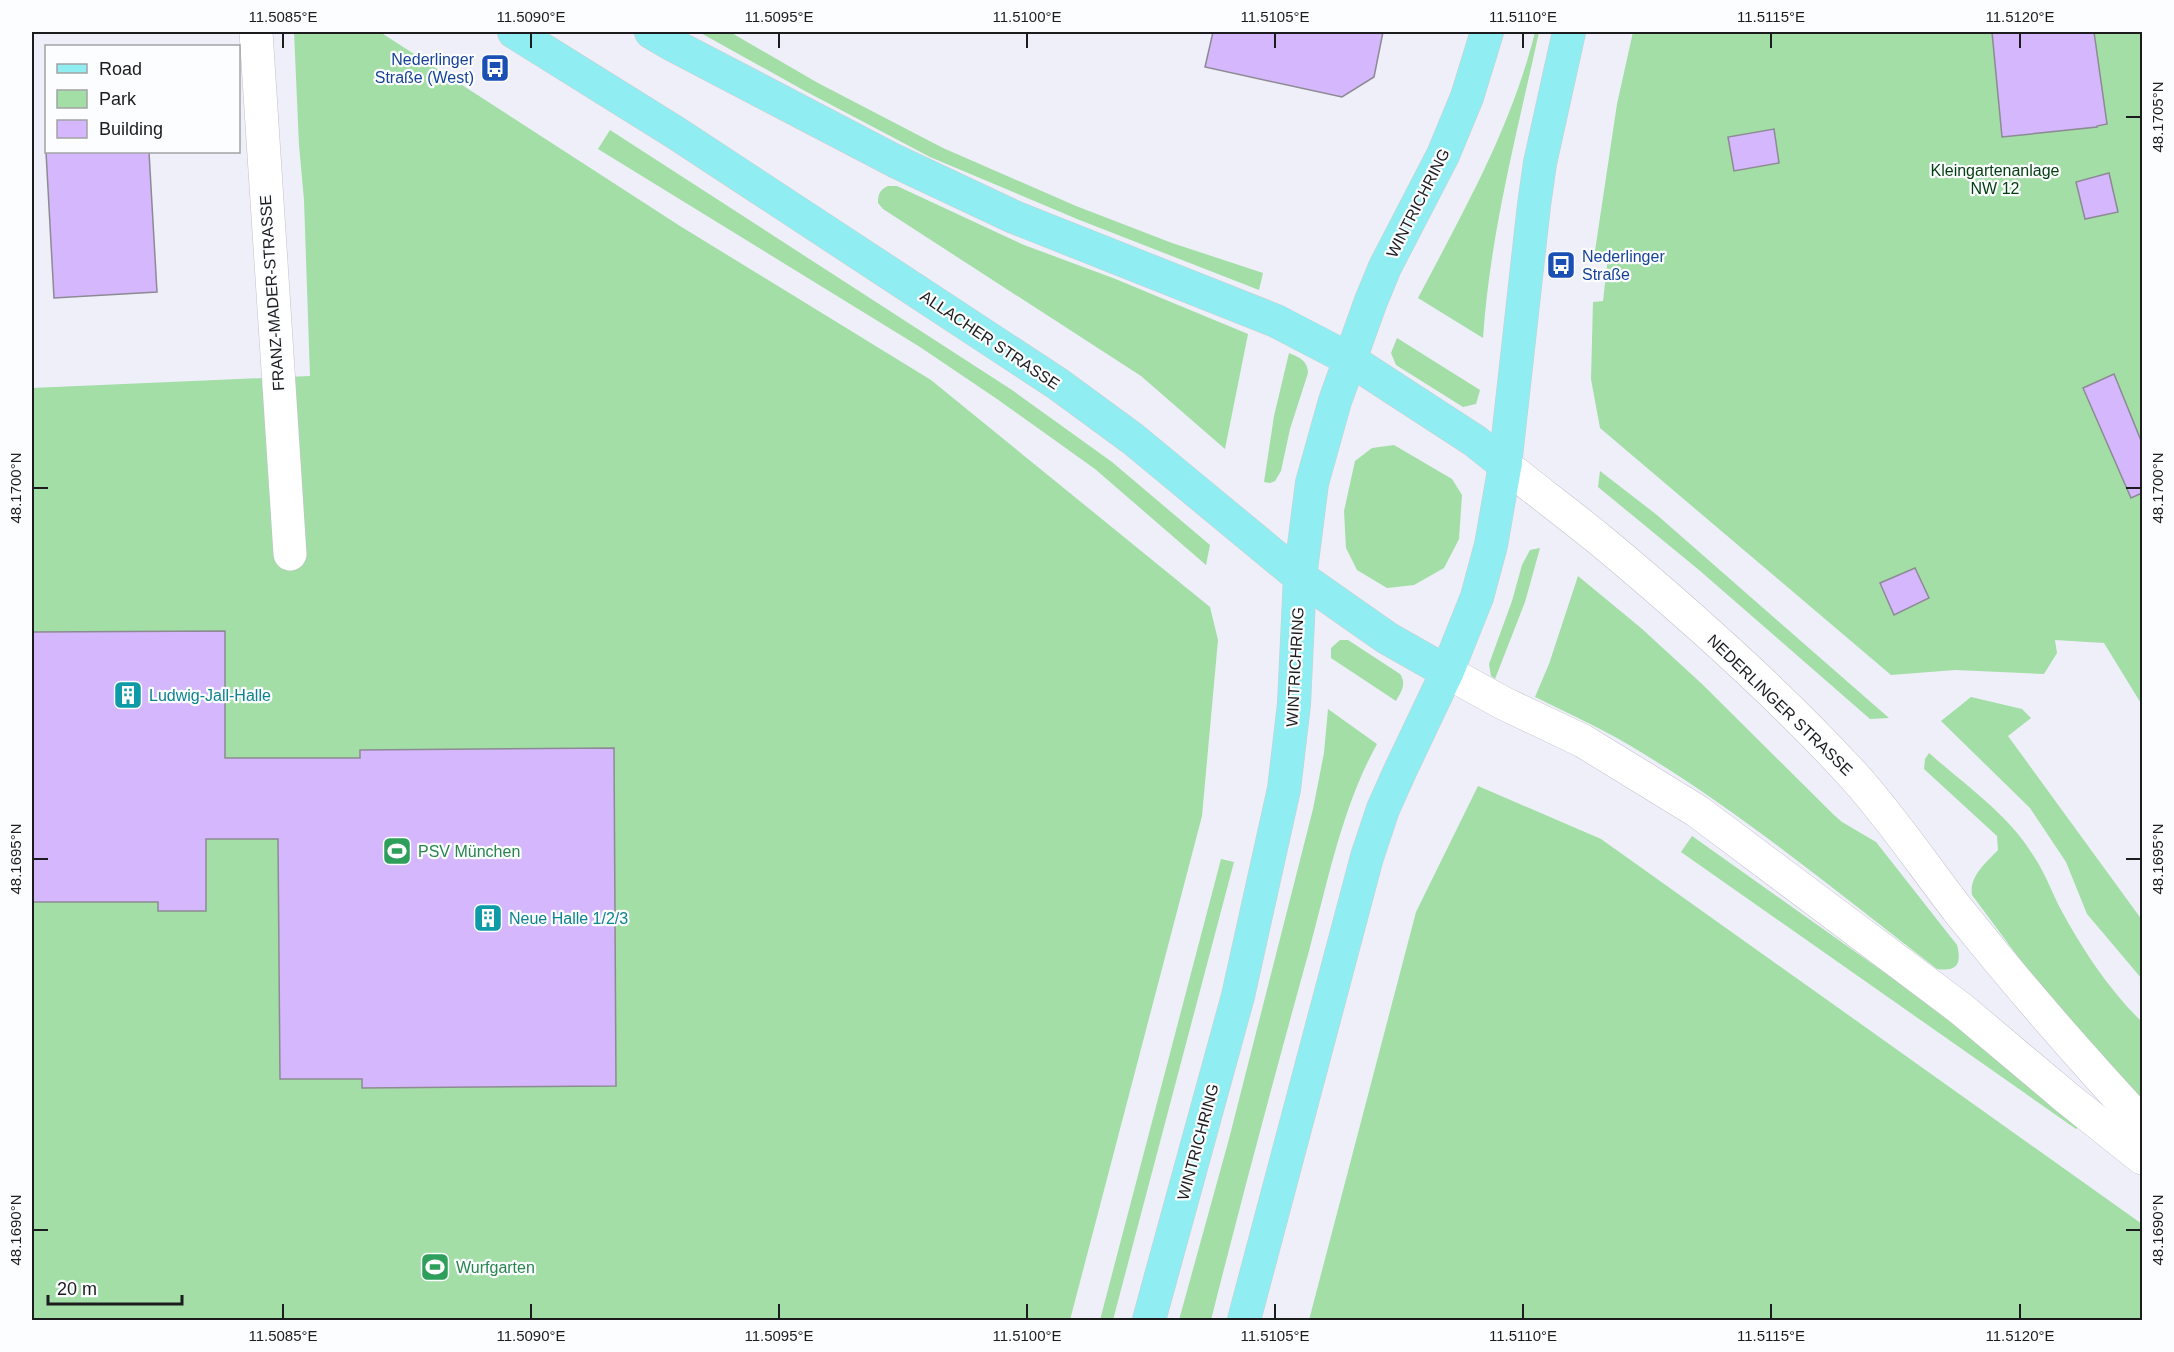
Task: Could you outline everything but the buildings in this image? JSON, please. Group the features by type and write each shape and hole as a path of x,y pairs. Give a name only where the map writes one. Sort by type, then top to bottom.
{"main road":[{"name":"ALLACHER STRASSE","path":"514,32 676,133 1058,384 1133,439 1300,577 1387,638 1447,672"},
{"path":"651,32 928,176 1014,217 1276,321 1349,359"},
{"name":"WINTRICHRING","path":"1149,1320 1238,996 1284,789 1294,704 1300,577 1312,483 1349,359 1385,267 1443,155 1467,97 1487,32"},
{"path":"1244,1320 1367,857 1383,809 1447,672 1477,597 1491,546 1505,465 1540,163 1569,32"},
{"name":"NEDERLINGER STRASSE","path":"1349,359 1475,441 1505,465"}],"street":[{"name":"FRANZ-MADER-STRASSE","path":"256,32 290,554"},
{"name":"NEDERLINGER STRASSE","path":"1505,465 1597,537 1671,600 1762,684 1852,775 1888,816 1957,908 2031,1000 2142,1124"},
{"path":"1447,672 1503,703 1583,741 1696,811 1960,1008 2142,1158"}],"green space":[{"path":"294,32 380,32 680,226 931,380 1210,607 1218,640 1202,816 1070,1320 32,1320 32,388 310,376 304,200"},
{"path":"699,32 730,32 818,83 943,148 1076,206 1172,243 1263,273 1259,290 1077,219 930,157"},
{"path":"1535,32 1539,32 1498,222 1483,338 1418,298 1500,136 1525,68"},
{"name":"Kleingartenanlage NW 12","path":"1633,32 2142,32 2142,705 2104,643 2055,640 2057,653 2044,674 1955,670 1891,675 1600,428 1591,379 1593,302 1603,301 1608,257 1595,251 1617,104"},
{"path":"610,130 1012,390 1112,462 1210,545 1206,565 1095,469 997,399 920,347 598,149"},
{"path":"888,186 897,186 1024,245 1113,278 1248,334 1225,449 1141,376 883,209 878,203 879,195"},
{"path":"1397,338 1480,390 1476,404 1463,407 1396,365 1391,353"},
{"path":"1289,353 1304,362 1308,373 1290,429 1281,471 1275,481 1264,482 1274,416"},
{"path":"1394,445 1452,479 1462,495 1459,539 1444,568 1414,585 1387,588 1357,570 1346,548 1344,511 1355,461 1372,448"},
{"path":"1600,471 1657,515 1889,718 1870,719 1699,570 1598,487"},
{"path":"1540,548 1525,602 1495,679 1491,676 1489,664 1512,601 1522,565 1530,550"},
{"path":"1578,576 1641,628 1702,684 1834,815 1876,842 1957,945 1959,957 1953,968 1937,969 1793,857 1682,778 1617,738 1535,697 1549,664"},
{"path":"1340,640 1348,640 1400,674 1403,685 1396,701 1331,658 1331,648"},
{"path":"1971,697 2022,709 2031,718 2008,736 2142,920 2142,979 2087,914 2066,862 2030,808 1941,721"},
{"path":"1328,709 1377,744 1354,793 1337,845 1211,1320 1179,1320 1229,1139 1313,809 1324,753"},
{"path":"1929,753 1999,813 2023,840 2041,868 2077,939 2107,983 2142,1022 2142,1105 2048,997 1972,895 1976,876 1998,850 1997,836 1924,769 1925,759"},
{"path":"1478,786 1601,839 2142,1224 2142,1320 1309,1320 1416,912"},
{"path":"1692,836 1895,980 1978,1043 2080,1126 2076,1129 1681,852"},
{"path":"1221,859 1234,862 1113,1320 1100,1320"}],"place":[{"name":"Nederlinger Straße (West)","path":"495,68"},
{"name":"Nederlinger Straße","path":"1561,265"},
{"name":"Ludwig-Jall-Halle","path":"128,695"},
{"name":"PSV München","path":"397,851"},
{"name":"Neue Halle 1/2/3","path":"488,918"},
{"name":"Wurfgarten","path":"435,1267"}]}
